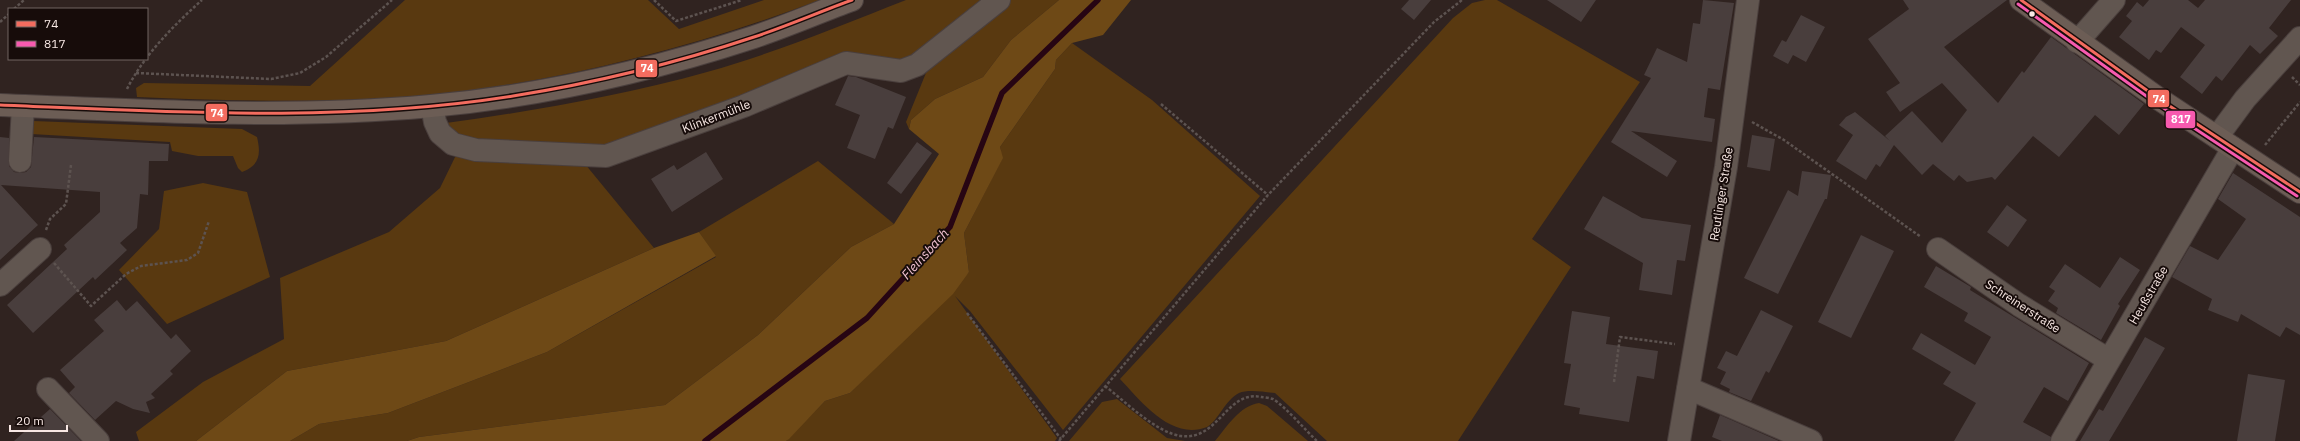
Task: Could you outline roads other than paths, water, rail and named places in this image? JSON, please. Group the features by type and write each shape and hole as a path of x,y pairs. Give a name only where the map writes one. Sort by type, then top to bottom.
{"main road":[{"path":"0,104 117,110 262,113 330,112 432,106 538,91 639,70 755,36 852,0"},
{"path":"2021,0 2077,42 2225,143 2300,192"}],"street":[{"name":"Klinkermühle","path":"432,106 435,122 440,133 453,144 476,150 606,156 744,106 846,63 901,70 917,65 999,0"},
{"name":"Reutlinger Straße","path":"1679,441 1733,115 1748,0"},
{"path":"2077,42 2114,0"},
{"name":"Heußstraße","path":"2062,441 2109,360 2225,143 2245,99 2300,38"},
{"path":"20,161 23,106"},
{"path":"0,285 40,249"},
{"name":"Schreinerstraße","path":"1938,249 2019,305 2109,360"},
{"path":"1688,388 1811,441"},
{"path":"48,389 98,441"}],"waterway":[{"name":"Fleinsbach","path":"705,441 867,318 950,227 1002,93 1098,0"}]}
